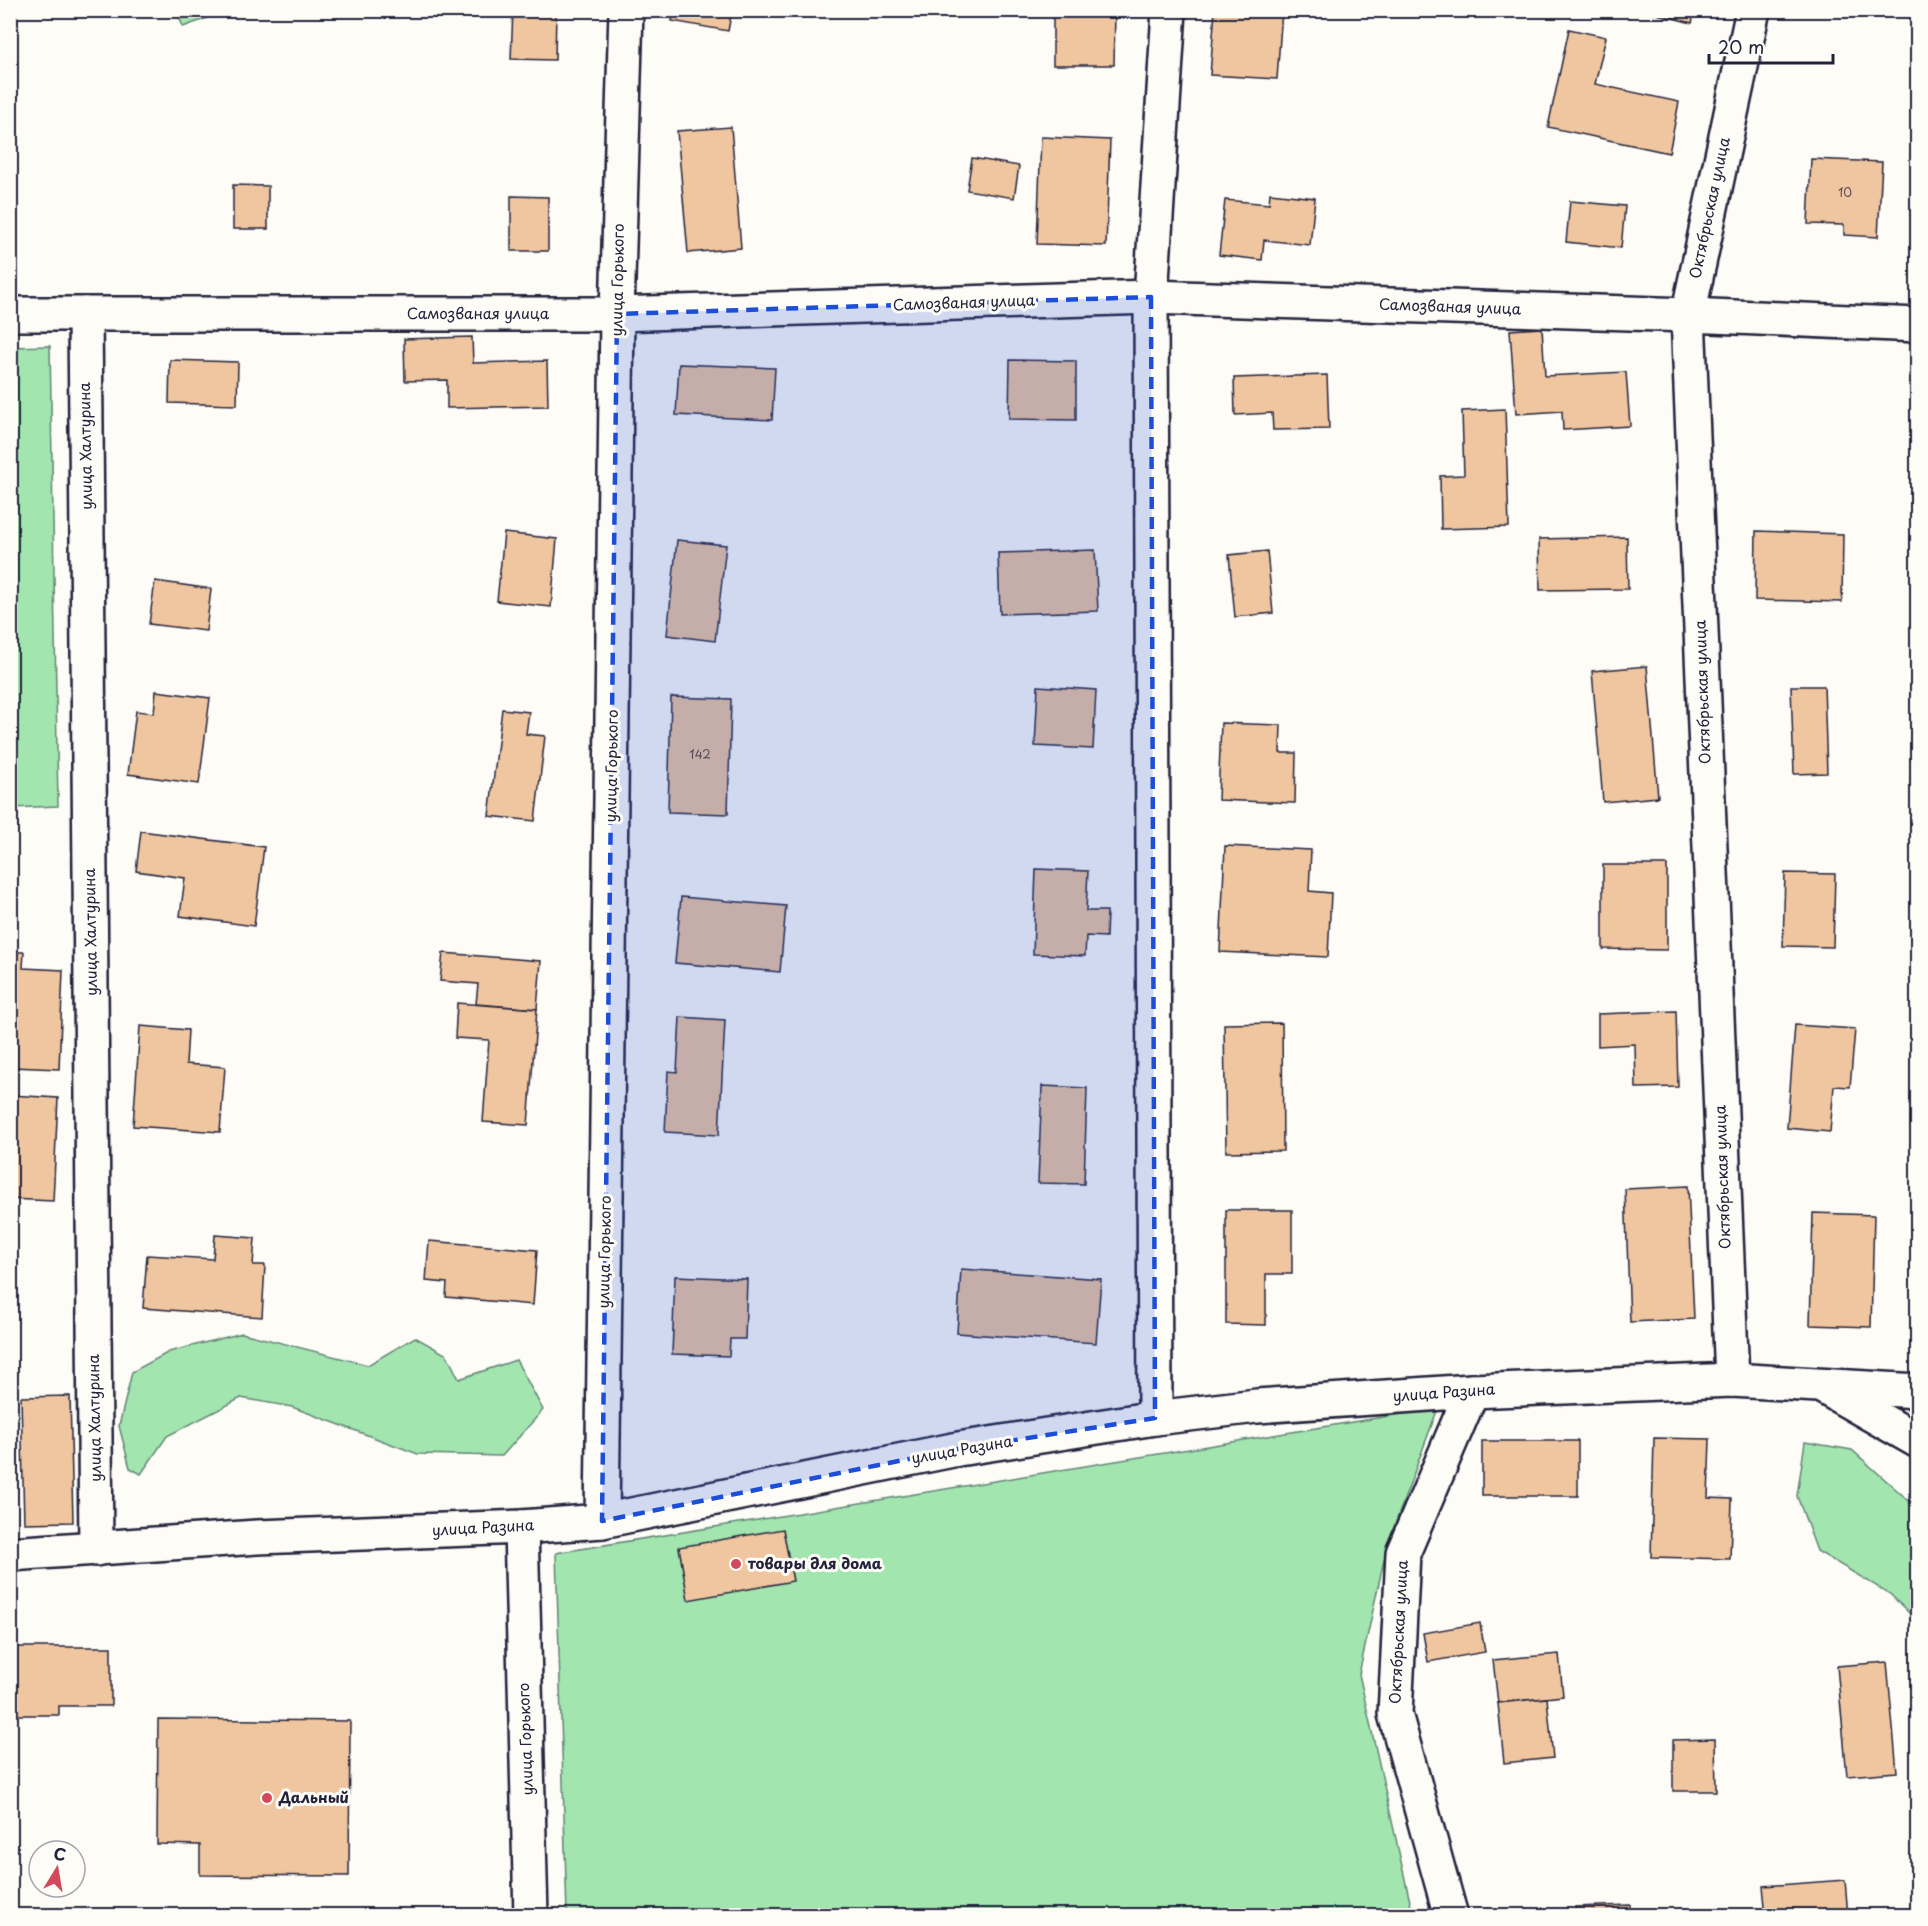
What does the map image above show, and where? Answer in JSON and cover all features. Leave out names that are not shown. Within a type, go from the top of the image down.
[{"type":"street","name":"улица Горького","points":[[602,1521],[617,314],[626,10]]},
{"type":"street","points":[[1155,1418],[1151,297],[1168,10]]},
{"type":"street","name":"Октябрьская улица","points":[[1732,1380],[1688,315],[1753,10]]},
{"type":"street","name":"Самозваная улица","points":[[10,314],[617,314],[1151,297],[1688,315],[1917,326]]},
{"type":"street","name":"улица Халтурина","points":[[85,314],[96,1549]]},
{"type":"street","name":"улица Разина","points":[[10,1554],[257,1537],[520,1527],[602,1521],[958,1449],[1155,1418],[1257,1406],[1472,1390],[1732,1380],[1917,1391]]},
{"type":"street","points":[[1819,1384],[1917,1441]]},
{"type":"street","name":"Октябрьская улица","points":[[1451,1916],[1395,1714],[1403,1552],[1472,1390]]},
{"type":"street","name":"улица Горького","points":[[520,1527],[531,1916]]},
{"type":"highlighted area","points":[[1151,297],[1155,1418],[958,1449],[602,1521],[617,314]]},
{"type":"green space","points":[[177,11],[227,11],[183,27]]},
{"type":"green space","points":[[50,346],[58,806],[11,808],[11,347]]},
{"type":"green space","points":[[242,1333],[368,1365],[415,1337],[447,1355],[459,1379],[516,1360],[543,1410],[502,1456],[418,1454],[292,1407],[241,1398],[167,1436],[141,1474],[130,1468],[119,1426],[132,1372],[169,1352]]},
{"type":"green space","points":[[1438,1408],[1387,1546],[1359,1674],[1413,1915],[567,1915],[556,1553]]},
{"type":"green space","points":[[1805,1442],[1852,1450],[1917,1508],[1917,1621],[1890,1594],[1817,1551],[1797,1496]]},
{"type":"building","points":[[513,10],[556,10],[555,60],[511,59]]},
{"type":"building","points":[[674,10],[732,10],[728,31],[672,21]]},
{"type":"building","points":[[1036,10],[1115,10],[1114,65],[1053,65],[1053,14],[1036,14]]},
{"type":"building","points":[[1215,10],[1282,10],[1277,79],[1210,75]]},
{"type":"building","points":[[1641,10],[1695,10],[1692,23]]},
{"type":"building","points":[[1569,29],[1606,37],[1595,84],[1679,102],[1669,153],[1548,127]]},
{"type":"building","points":[[731,127],[741,248],[688,253],[677,131]]},
{"type":"building","points":[[1041,137],[1110,140],[1106,246],[1037,244]]},
{"type":"building","points":[[972,158],[1019,166],[1014,198],[967,190]]},
{"type":"building","points":[[1811,159],[1882,162],[1878,237],[1844,235],[1844,225],[1808,224]]},
{"type":"building","points":[[233,185],[268,186],[268,229],[233,229]]},
{"type":"building","points":[[1270,193],[1315,198],[1310,245],[1264,240],[1262,260],[1219,255],[1225,200],[1269,204]]},
{"type":"building","points":[[511,196],[548,197],[548,251],[511,251]]},
{"type":"building","points":[[1570,201],[1625,206],[1621,248],[1566,242]]},
{"type":"building","points":[[1542,328],[1545,376],[1626,372],[1630,426],[1563,430],[1562,411],[1516,414],[1510,330]]},
{"type":"building","points":[[472,337],[473,363],[547,361],[548,406],[447,408],[447,380],[405,381],[404,339]]},
{"type":"building","points":[[170,360],[238,362],[237,405],[169,403]]},
{"type":"building","points":[[1010,360],[1076,361],[1076,420],[1009,419]]},
{"type":"building","points":[[679,364],[775,368],[772,420],[676,415]]},
{"type":"building","points":[[1327,375],[1329,429],[1273,430],[1272,413],[1235,415],[1234,378]]},
{"type":"building","points":[[1505,409],[1509,527],[1441,529],[1440,476],[1464,475],[1462,411]]},
{"type":"building","points":[[1756,531],[1843,534],[1842,602],[1755,600]]},
{"type":"building","points":[[504,533],[557,539],[551,607],[497,601]]},
{"type":"building","points":[[1627,537],[1628,589],[1540,590],[1539,539]]},
{"type":"building","points":[[677,540],[726,545],[715,641],[667,635]]},
{"type":"building","points":[[1095,550],[1098,611],[1000,614],[998,553]]},
{"type":"building","points":[[1267,551],[1273,613],[1235,617],[1229,555]]},
{"type":"building","points":[[155,581],[211,589],[206,631],[149,624]]},
{"type":"building","points":[[1647,666],[1658,797],[1603,802],[1592,671]]},
{"type":"building","points":[[1038,686],[1096,690],[1093,749],[1035,746]]},
{"type":"building","points":[[1791,686],[1824,686],[1827,773],[1794,774]]},
{"type":"building","points":[[156,691],[210,698],[199,784],[128,774],[136,711],[154,713]]},
{"type":"building","points":[[671,697],[731,699],[728,814],[668,812]]},
{"type":"building","points":[[502,709],[529,712],[526,734],[545,736],[535,821],[489,816]]},
{"type":"building","points":[[1221,723],[1281,725],[1280,753],[1296,753],[1295,803],[1218,800]]},
{"type":"building","points":[[141,831],[264,847],[254,926],[180,916],[185,878],[136,871]]},
{"type":"building","points":[[1225,846],[1311,850],[1309,891],[1331,893],[1328,957],[1220,952]]},
{"type":"building","points":[[1603,865],[1667,865],[1667,950],[1603,949]]},
{"type":"building","points":[[1036,869],[1088,871],[1086,911],[1107,911],[1106,937],[1086,936],[1085,956],[1033,954]]},
{"type":"building","points":[[1785,873],[1835,874],[1833,947],[1783,946]]},
{"type":"building","points":[[681,897],[786,906],[780,972],[675,963]]},
{"type":"building","points":[[10,952],[24,952],[23,968],[63,970],[59,1069],[12,1067],[15,1006],[10,1006]]},
{"type":"building","points":[[443,953],[541,961],[537,1009],[476,1004],[478,984],[440,981]]},
{"type":"building","points":[[457,1003],[537,1009],[528,1125],[483,1122],[489,1040],[455,1038]]},
{"type":"building","points":[[1676,1011],[1678,1087],[1636,1088],[1635,1044],[1598,1046],[1598,1014]]},
{"type":"building","points":[[680,1017],[725,1020],[719,1135],[665,1132],[668,1071],[677,1072]]},
{"type":"building","points":[[1282,1023],[1283,1151],[1226,1152],[1224,1024]]},
{"type":"building","points":[[1795,1025],[1855,1029],[1850,1087],[1834,1086],[1830,1132],[1787,1128]]},
{"type":"building","points":[[140,1026],[188,1030],[186,1064],[225,1067],[220,1132],[133,1126]]},
{"type":"building","points":[[1042,1086],[1087,1088],[1084,1184],[1038,1183]]},
{"type":"building","points":[[10,1095],[58,1098],[53,1201],[10,1199]]},
{"type":"building","points":[[1688,1186],[1694,1319],[1630,1322],[1625,1189]]},
{"type":"building","points":[[1226,1210],[1292,1210],[1292,1274],[1266,1274],[1266,1325],[1226,1324]]},
{"type":"building","points":[[1813,1213],[1874,1215],[1871,1327],[1810,1325]]},
{"type":"building","points":[[215,1235],[255,1238],[253,1265],[265,1265],[262,1317],[143,1308],[147,1255],[213,1259]]},
{"type":"building","points":[[429,1241],[537,1250],[533,1305],[446,1297],[447,1283],[426,1281]]},
{"type":"building","points":[[961,1269],[1101,1279],[1096,1343],[957,1333]]},
{"type":"building","points":[[675,1276],[747,1279],[745,1339],[730,1339],[729,1356],[672,1354]]},
{"type":"building","points":[[70,1396],[73,1522],[24,1523],[21,1397]]},
{"type":"building","points":[[1654,1438],[1710,1439],[1708,1498],[1732,1499],[1730,1559],[1651,1557]]},
{"type":"building","points":[[1482,1441],[1578,1441],[1578,1496],[1482,1496]]},
{"type":"building","name":"товары для дома","points":[[783,1529],[793,1581],[688,1600],[679,1547]]},
{"type":"building","points":[[1480,1623],[1485,1652],[1428,1662],[1423,1633]]},
{"type":"building","points":[[15,1647],[111,1647],[111,1706],[59,1706],[59,1715],[15,1715]]},
{"type":"building","points":[[1559,1654],[1563,1696],[1498,1703],[1493,1660]]},
{"type":"building","points":[[1887,1662],[1897,1772],[1847,1776],[1837,1666]]},
{"type":"building","points":[[1547,1698],[1553,1758],[1504,1763],[1498,1703]]},
{"type":"building","points":[[158,1719],[350,1721],[349,1876],[200,1875],[200,1845],[157,1844]]},
{"type":"building","points":[[1715,1739],[1716,1791],[1673,1791],[1673,1740]]},
{"type":"building","points":[[1845,1880],[1848,1916],[1766,1916],[1763,1886]]},
{"type":"building","points":[[1630,1905],[1630,1916],[1576,1916],[1575,1907]]},
{"type":"place","name":"товары для дома","points":[[736,1564]]},
{"type":"place","name":"Дальный","points":[[267,1798]]}]
